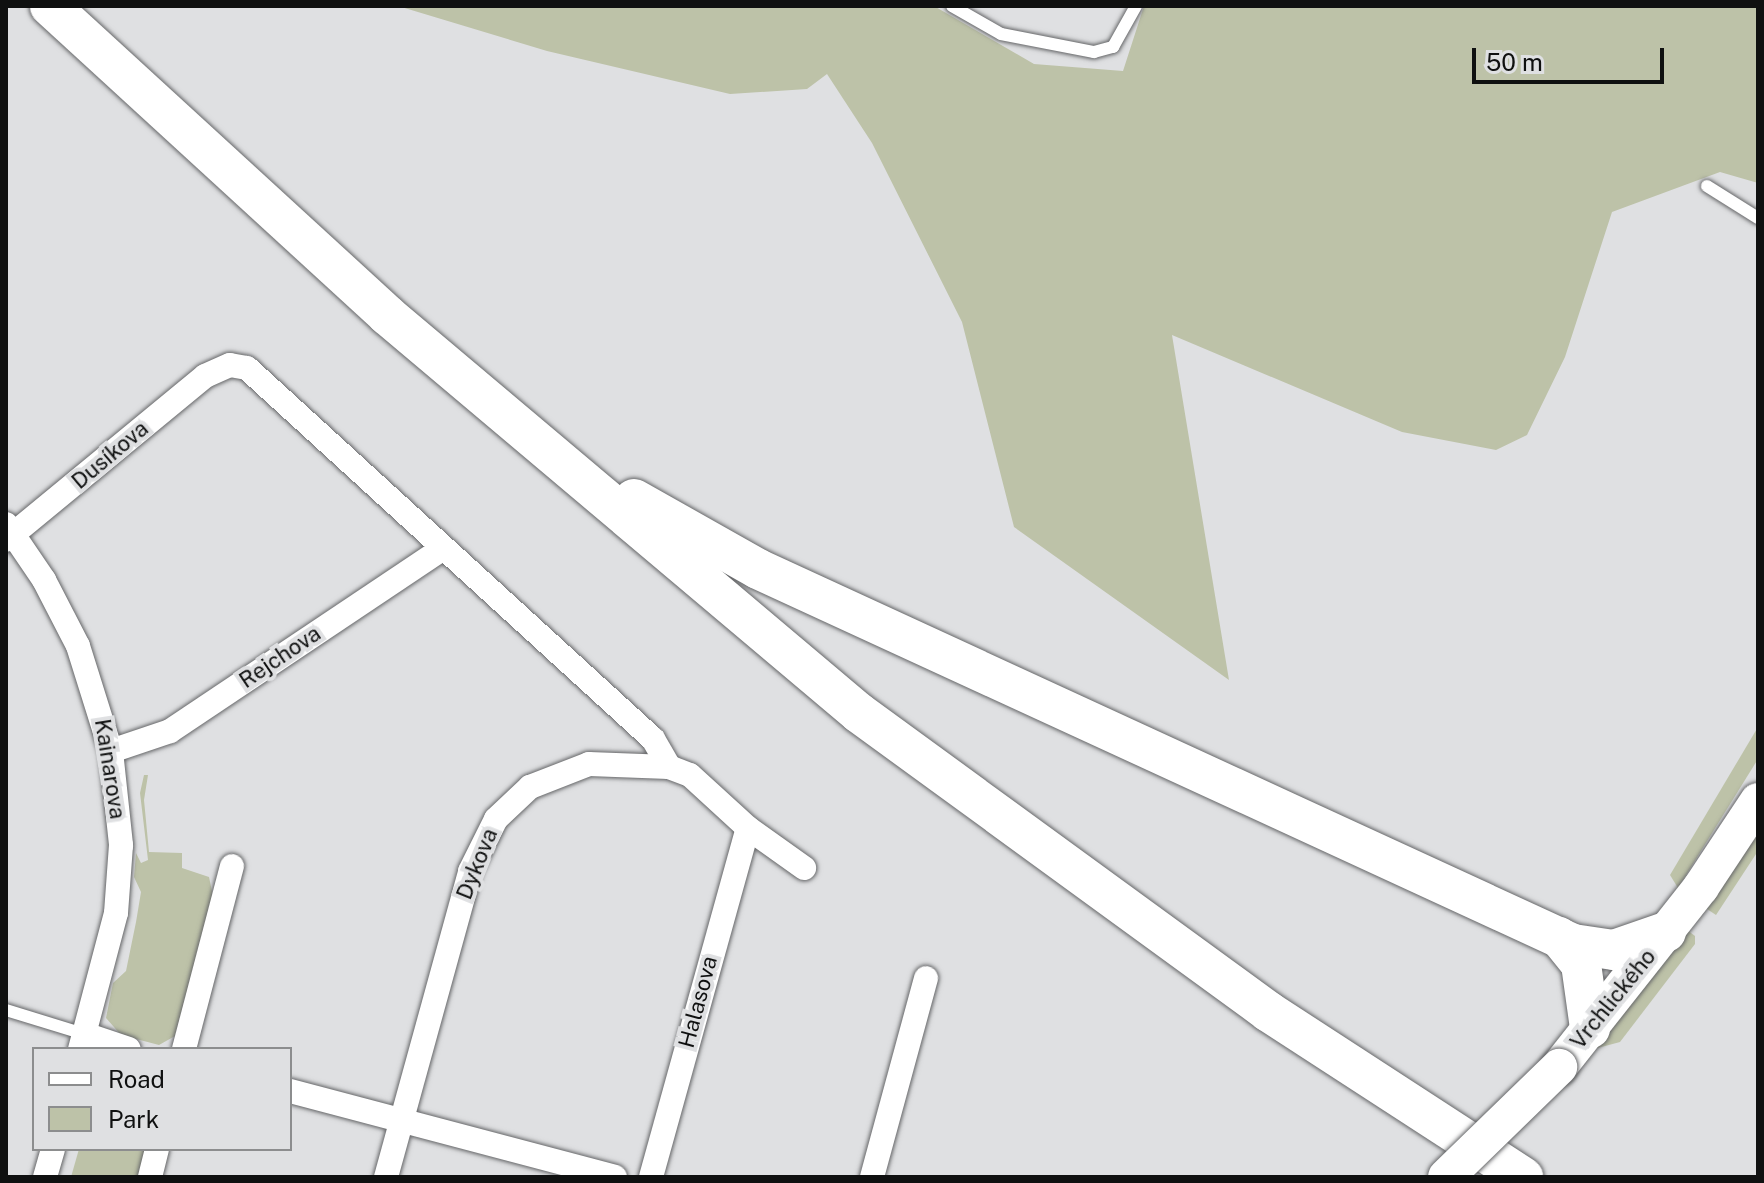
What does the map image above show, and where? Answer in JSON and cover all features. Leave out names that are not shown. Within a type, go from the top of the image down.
[{"type":"main road","points":[[50,6],[387,315],[859,713],[1269,1012],[1523,1177]]},
{"type":"main road","points":[[387,315],[695,538],[1585,948],[1614,950],[1666,932]]},
{"type":"main road","points":[[1559,937],[1581,964],[1590,1028]]},
{"type":"main road","points":[[1269,1012],[1349,1083],[1484,1177]]},
{"type":"street","name":"Dusíkova","points":[[9,533],[205,376],[230,365],[260,374],[442,549]]},
{"type":"street","name":"Kainarova","points":[[9,533],[78,646],[111,751],[121,845],[116,913],[82,1041]]},
{"type":"street","name":"Rejchova","points":[[111,751],[170,731],[442,549]]},
{"type":"street","points":[[442,549],[653,739],[669,767]]},
{"type":"street","name":"Dykova","points":[[386,1177],[470,871],[496,819],[530,787],[566,770],[625,761],[669,767],[700,783],[748,828],[804,868]]},
{"type":"street","name":"Vrchlického","points":[[1446,1177],[1559,1067],[1666,932],[1758,801]]},
{"type":"street","name":"Halasova","points":[[651,1177],[748,828]]},
{"type":"street","points":[[185,1047],[232,866]]},
{"type":"street","points":[[872,1177],[926,978]]},
{"type":"street","points":[[82,1041],[117,1047]]},
{"type":"street","points":[[292,1092],[615,1177]]},
{"type":"street","points":[[45,1177],[52,1151]]},
{"type":"street","points":[[150,1177],[156,1151]]},
{"type":"lane","points":[[952,6],[1001,34],[1094,52],[1113,47],[1136,6]]},
{"type":"lane","points":[[1707,186],[1758,218]]},
{"type":"lane","points":[[6,1010],[82,1041]]},
{"type":"green space","points":[[398,6],[934,6],[1034,64],[1123,71],[1144,6],[1758,6],[1758,183],[1720,172],[1612,212],[1565,357],[1527,435],[1496,450],[1402,432],[1172,335],[1229,680],[1014,527],[962,322],[872,143],[827,74],[807,89],[730,94],[547,51]]},
{"type":"green space","points":[[1758,727],[1758,759],[1678,888],[1670,875]]},
{"type":"green space","points":[[144,775],[148,775],[144,800],[149,852],[182,853],[182,868],[209,877],[213,896],[175,1036],[159,1045],[121,1035],[106,1018],[113,983],[126,971],[136,922],[141,892],[134,877],[136,853],[141,863],[148,860],[140,793]]},
{"type":"green space","points":[[1758,832],[1758,851],[1716,915],[1704,907]]},
{"type":"green space","points":[[1687,930],[1695,936],[1695,944],[1620,1042],[1594,1049]]},
{"type":"green space","points":[[78,1151],[145,1151],[138,1177],[71,1177]]}]
